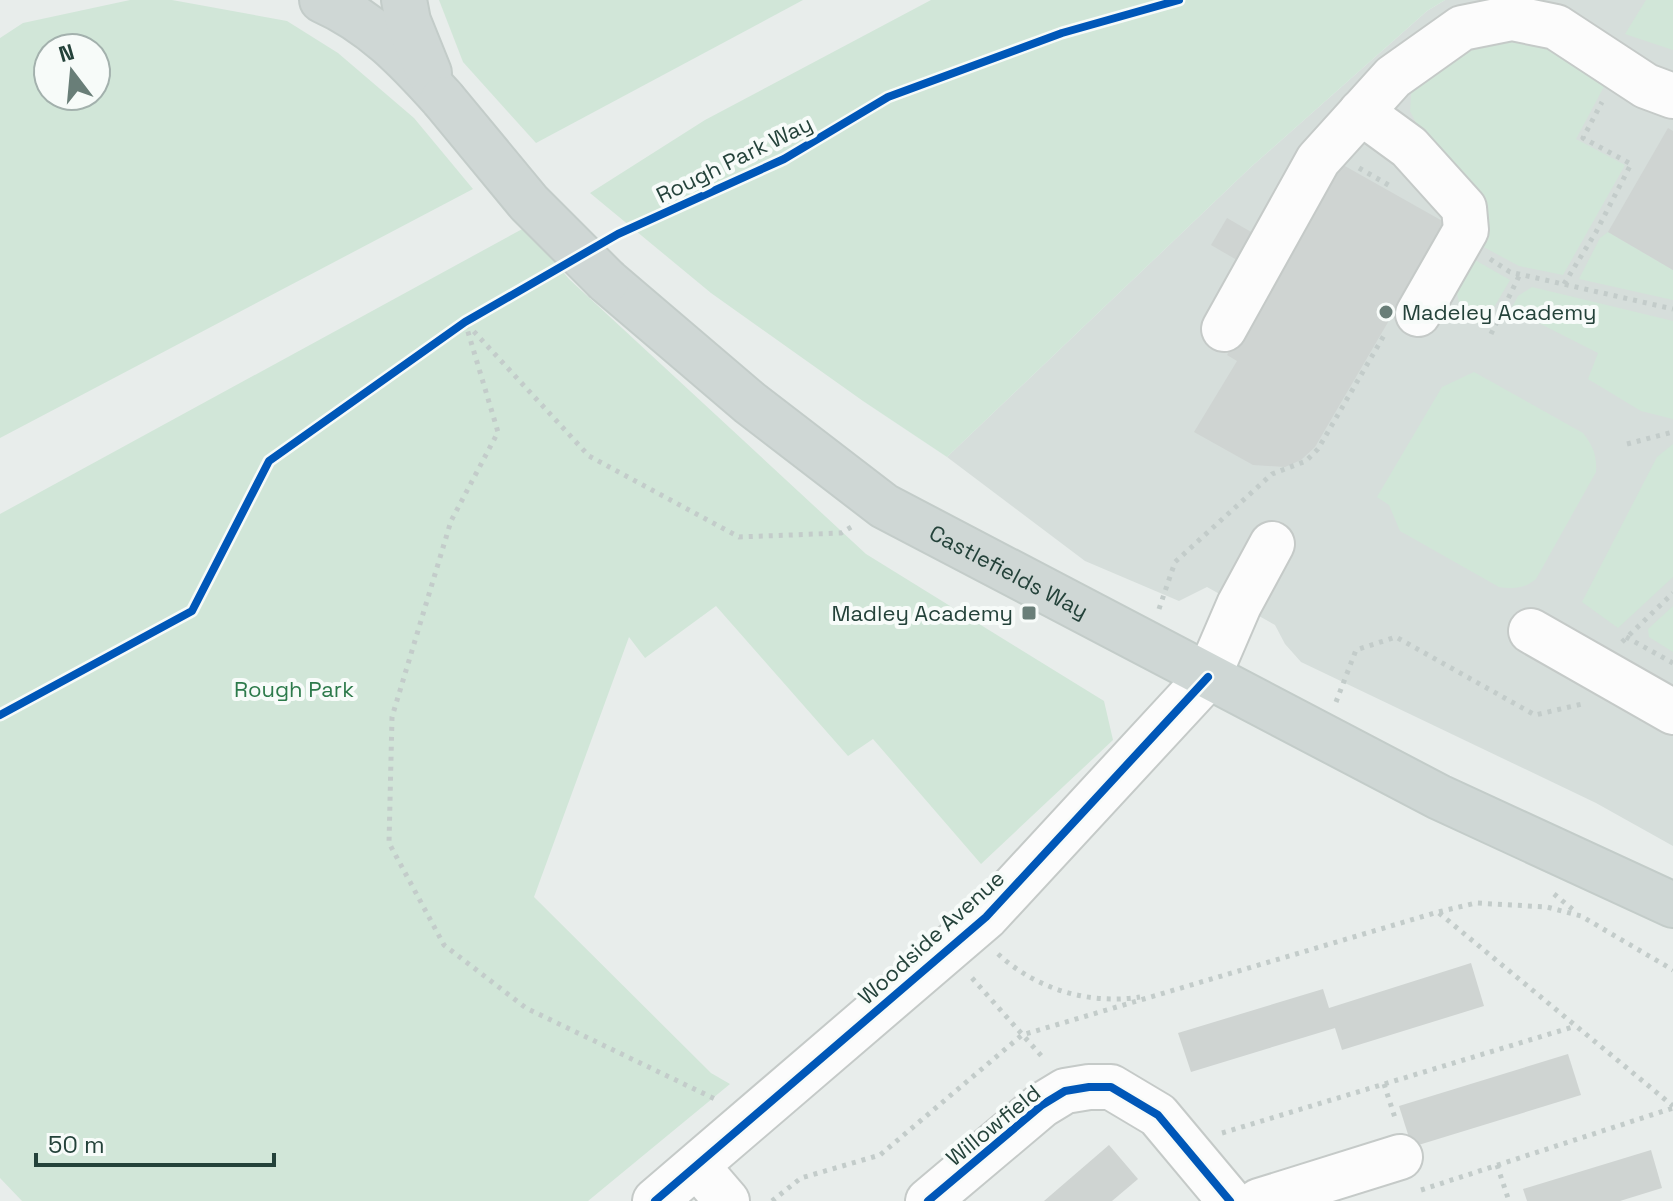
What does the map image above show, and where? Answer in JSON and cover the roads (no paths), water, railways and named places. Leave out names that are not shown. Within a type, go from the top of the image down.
[{"type":"main road","name":"Castlefields Way","points":[[322,0],[359,20],[388,41],[443,99],[529,203],[607,281],[738,393],[884,506],[1439,797],[1673,905]]},
{"type":"main road","name":"Castlefields Way","points":[[404,0],[422,61],[443,99]]},
{"type":"street","points":[[1224,329],[1318,160],[1393,77],[1462,28],[1512,18],[1556,27],[1646,86],[1673,96]]},
{"type":"street","points":[[1361,112],[1409,147],[1464,208],[1466,230],[1404,320]]},
{"type":"street","name":"Woodside Avenue","points":[[655,1201],[960,939],[1208,677],[1239,605],[1272,544]]},
{"type":"street","points":[[1531,631],[1673,712]]},
{"type":"street","name":"Willowfield","points":[[928,1201],[1042,1105],[1070,1090],[1111,1087],[1158,1115],[1230,1201]]},
{"type":"street","points":[[697,1166],[727,1201]]},
{"type":"street","points":[[1259,1201],[1409,1174]]},
{"type":"place","name":"Madeley Academy","points":[[1386,312]]},
{"type":"place","name":"Madley Academy","points":[[1029,613]]},
{"type":"park label","name":"Rough Park","points":[[294,689]]}]
